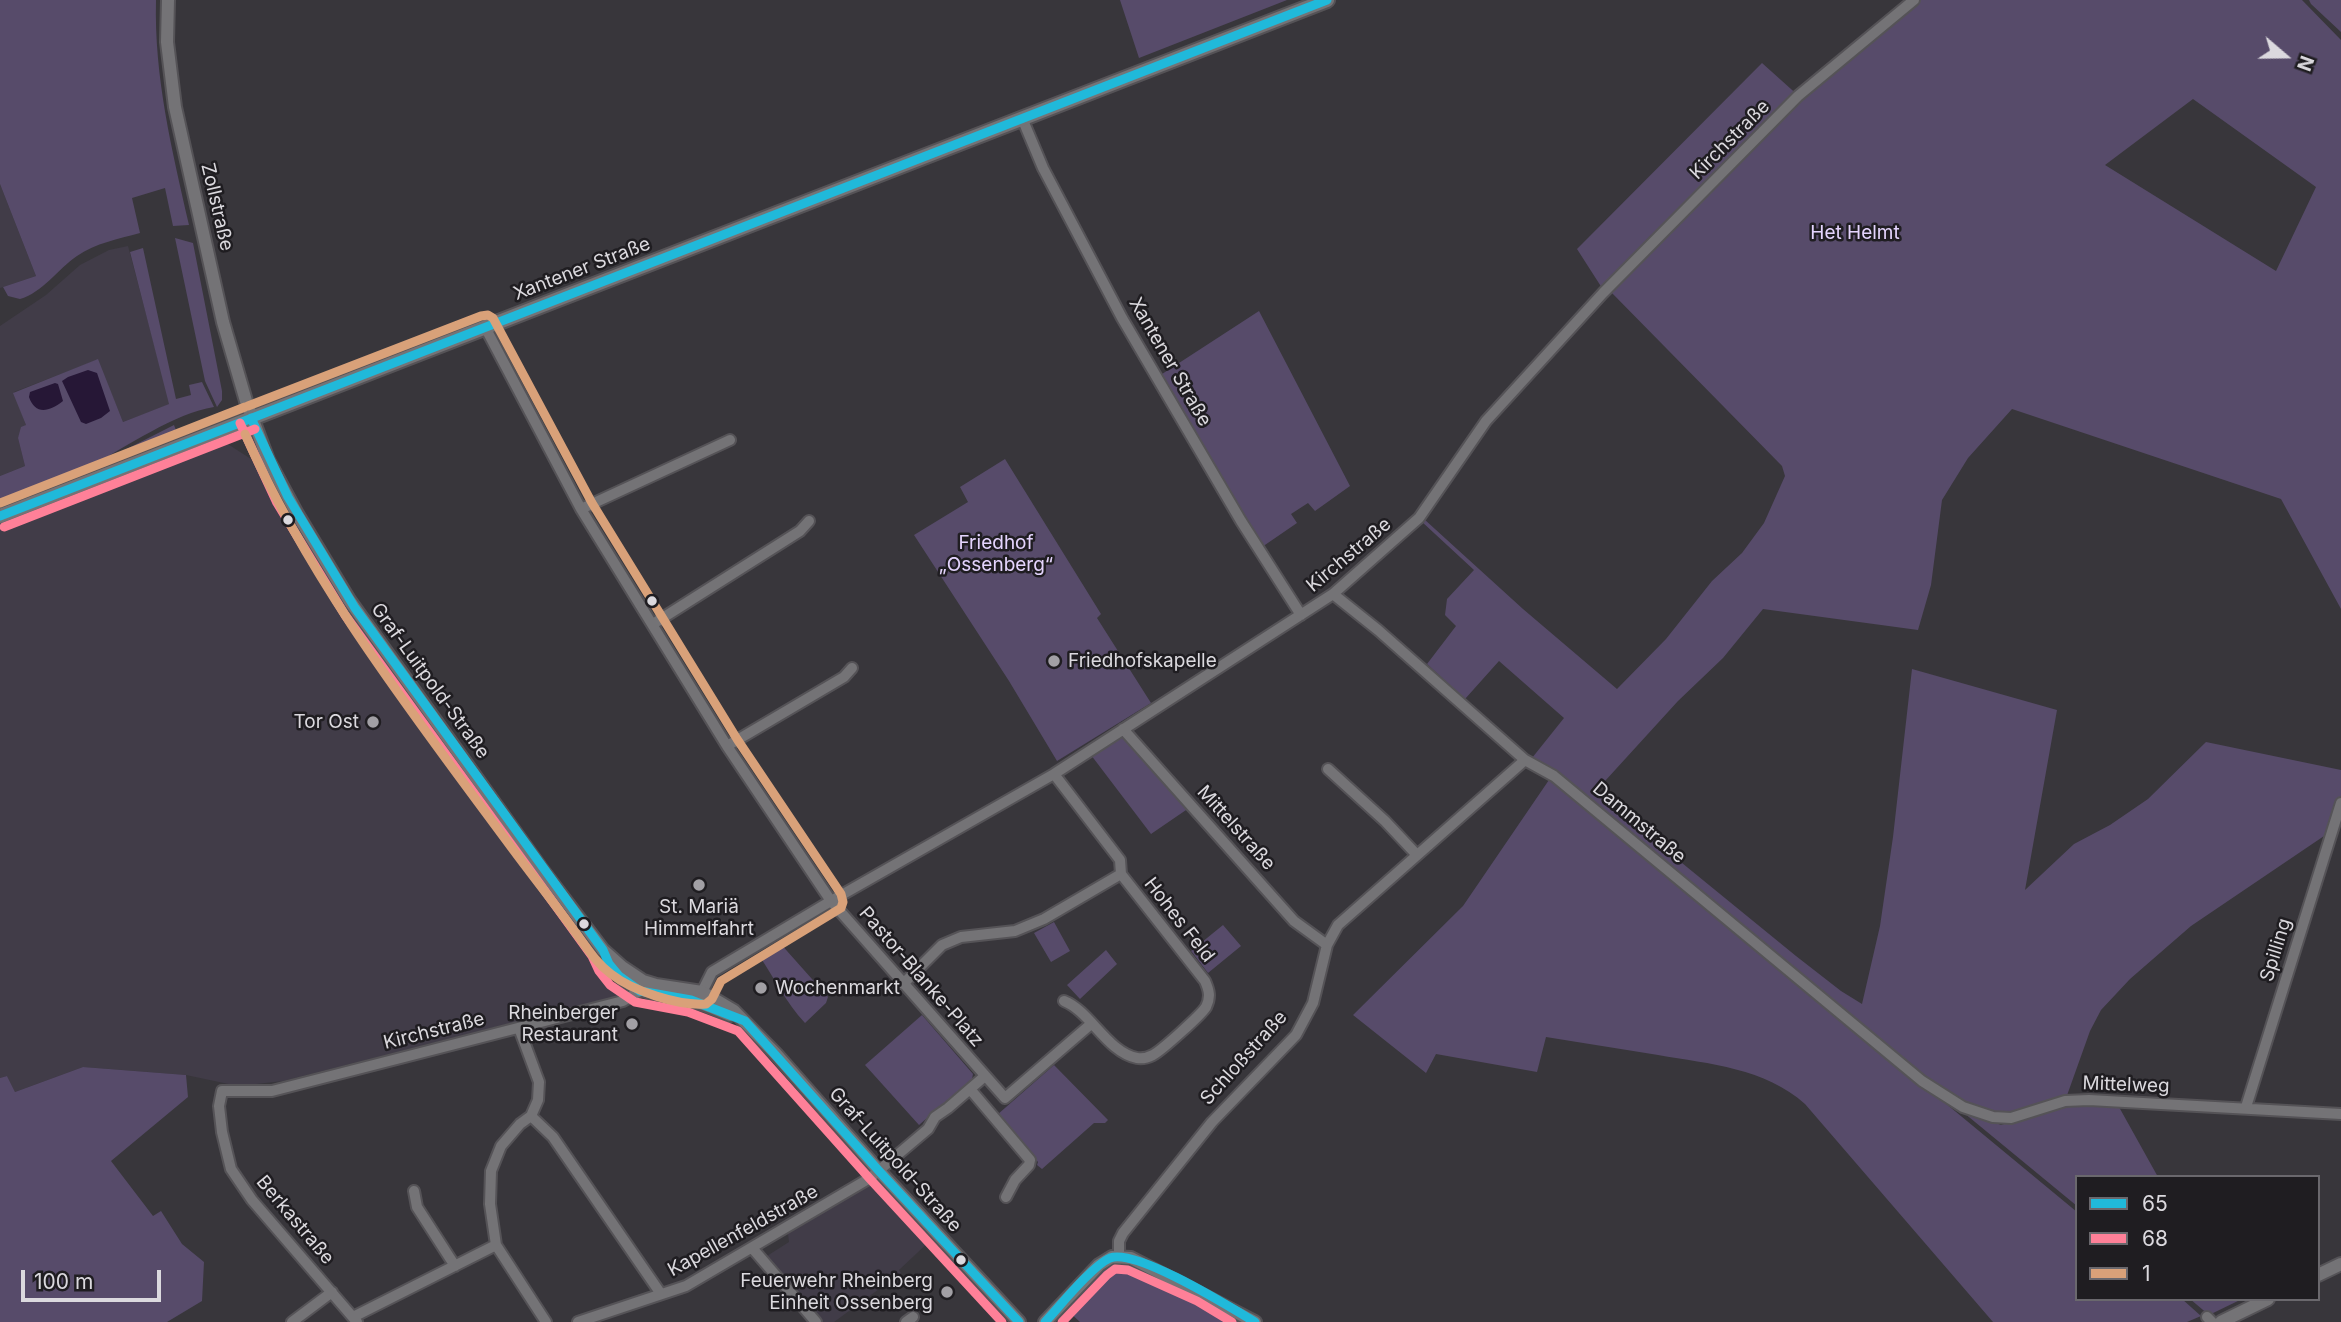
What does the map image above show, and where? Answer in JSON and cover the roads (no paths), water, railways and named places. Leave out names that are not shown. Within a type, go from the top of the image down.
[{"type":"main road","name":"Xantener Straße","points":[[0,516],[1327,0]]},
{"type":"street","name":"Zollstraße","points":[[168,0],[167,42],[175,107],[223,322],[251,418]]},
{"type":"street","name":"Kirchstraße","points":[[699,997],[712,972],[1054,774],[1333,594],[1419,518],[1486,421],[1603,293],[1798,96],[1914,0]]},
{"type":"street","name":"Xantener Straße","points":[[1022,118],[1043,168],[1122,318],[1241,521],[1301,615]]},
{"type":"street","name":"Pastor-Blanke-Platz","points":[[485,327],[581,509],[727,746],[831,901],[903,984],[1005,1098],[1091,1024]]},
{"type":"street","name":"Graf-Luitpold-Straße","points":[[251,418],[278,479],[349,600],[540,867],[603,950],[642,986],[656,985],[729,1007],[745,1021],[878,1171],[1019,1322]]},
{"type":"street","points":[[581,509],[730,440]]},
{"type":"street","points":[[653,624],[800,531],[808,521]]},
{"type":"street","name":"Dammstraße","points":[[1333,594],[1378,630],[1525,760],[1554,776],[1922,1082]]},
{"type":"street","points":[[727,746],[844,677],[852,668]]},
{"type":"street","name":"Mittelstraße","points":[[1124,729],[1294,921],[1327,945]]},
{"type":"street","name":"Schloßstraße","points":[[1119,1256],[1119,1241],[1131,1223],[1212,1122],[1296,1035],[1312,1003],[1327,945],[1338,925],[1525,760]]},
{"type":"street","points":[[1328,769],[1385,821],[1416,854]]},
{"type":"street","name":"Hohes Feld","points":[[1054,774],[1120,860],[1121,874],[1210,991],[1206,1006],[1198,1016],[1154,1055],[1144,1058],[1136,1058],[1127,1053],[1091,1024],[1073,1005],[1064,1002]]},
{"type":"street","name":"Spilling","points":[[2246,1107],[2341,803]]},
{"type":"street","points":[[903,984],[942,945],[961,937],[1016,931],[1044,919],[1121,874]]},
{"type":"street","name":"Kirchstraße","points":[[222,1091],[272,1091],[623,1001],[642,986]]},
{"type":"street","points":[[519,1028],[539,1082],[538,1100],[531,1116],[520,1124],[501,1146],[491,1171],[490,1204],[496,1245],[546,1322]]},
{"type":"street","name":"Pastor-Blanke-Platz","points":[[878,1171],[929,1129],[934,1117],[985,1076]]},
{"type":"street","name":"Mittelweg","points":[[1922,1082],[1963,1107],[1993,1117],[2011,1118],[2065,1101],[2246,1107],[2341,1114]]},
{"type":"street","points":[[970,1089],[1030,1160],[1006,1197]]},
{"type":"street","name":"Berkastraße","points":[[222,1091],[220,1119],[232,1169],[252,1200],[355,1320]]},
{"type":"street","points":[[531,1116],[553,1137],[661,1294]]},
{"type":"street","name":"Kapellenfeldstraße","points":[[578,1322],[686,1286],[753,1249],[878,1171]]},
{"type":"street","points":[[414,1192],[417,1208],[455,1266]]},
{"type":"street","points":[[355,1320],[496,1245]]},
{"type":"street","points":[[753,1249],[816,1322]]},
{"type":"street","points":[[1045,1322],[1099,1265],[1119,1256],[1131,1258],[1255,1322]]},
{"type":"street","points":[[2320,1274],[2341,1264]]},
{"type":"street","points":[[292,1322],[332,1292]]},
{"type":"street","points":[[2221,1322],[2264,1301]]},
{"type":"place","name":"Friedhofskapelle","points":[[1054,661]]},
{"type":"place","name":"Tor Ost","points":[[373,722]]},
{"type":"place","name":"St. Mariä Himmelfahrt","points":[[699,885]]},
{"type":"place","name":"Wochenmarkt","points":[[761,988]]},
{"type":"place","name":"Rheinberger Restaurant","points":[[632,1024]]},
{"type":"place","name":"Feuerwehr Rheinberg Einheit Ossenberg","points":[[947,1292]]},
{"type":"park label","name":"Het Helmt","points":[[1855,233]]},
{"type":"park label","name":"Friedhof „Ossenberg“","points":[[996,554]]}]
